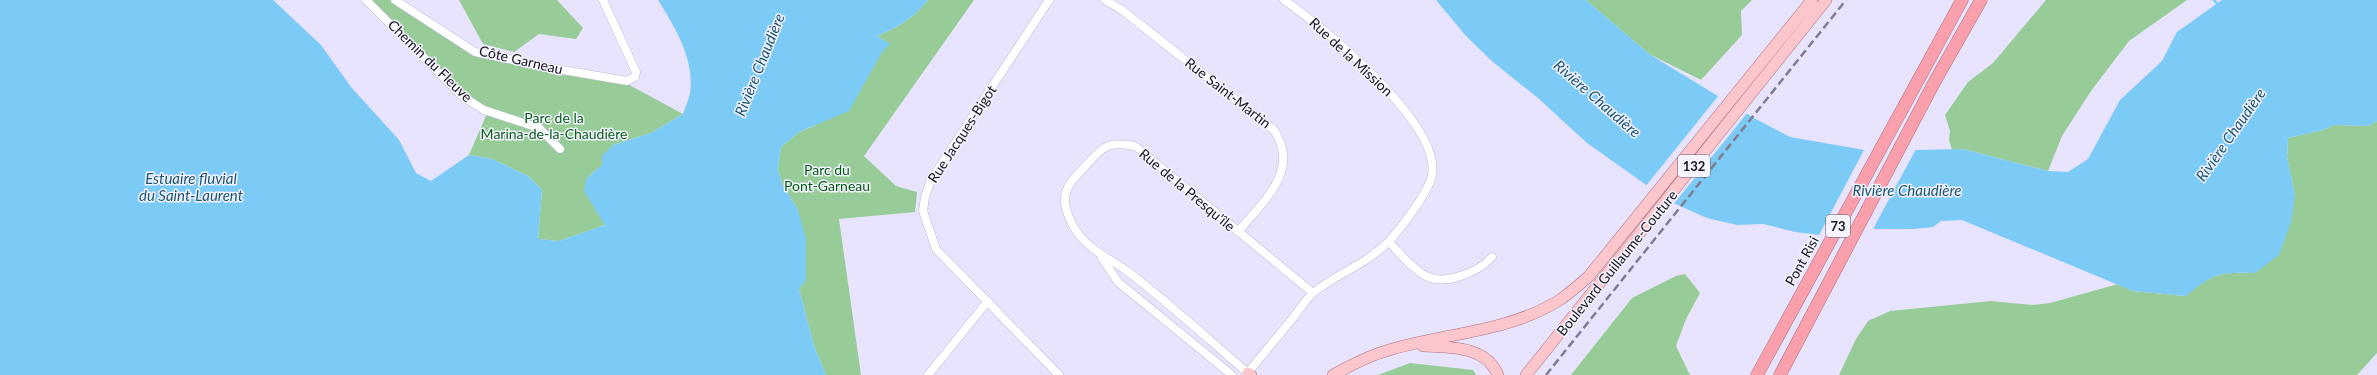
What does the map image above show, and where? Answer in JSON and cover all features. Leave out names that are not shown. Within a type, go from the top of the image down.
[{"type":"highway","name":"Pont Risi","points":[[1757,375],[1919,76],[1962,0]]},
{"type":"highway","name":"73","points":[[1780,375],[1936,81],[1981,0]]},
{"type":"main road","name":"Boulevard Guillaume-Couture","points":[[1526,375],[1599,285],[1785,43],[1812,0]]},
{"type":"main road","name":"Boulevard Guillaume-Couture","points":[[1333,375],[1360,360],[1386,350],[1515,320],[1558,301],[1589,276],[1785,43],[1826,0]]},
{"type":"main road","points":[[1411,345],[1470,351],[1491,363],[1498,375]]},
{"type":"street","name":"Chemin du Fleuve","points":[[366,0],[462,96],[484,110],[539,128],[560,149]]},
{"type":"street","name":"Côte Garneau","points":[[395,0],[475,52],[627,81],[635,77],[636,72],[603,0]]},
{"type":"street","name":"Rue Jacques-Bigot","points":[[1049,0],[930,180],[923,211],[936,249],[988,301],[1032,350],[1059,375]]},
{"type":"street","name":"Rue Saint-Martin","points":[[1105,0],[1122,10],[1274,130],[1281,141],[1285,163],[1280,178],[1238,232]]},
{"type":"street","name":"Rue de la Mission","points":[[1248,374],[1313,294],[1370,257],[1389,242],[1427,190],[1433,174],[1430,154],[1414,125],[1395,97],[1363,64],[1316,22],[1284,0]]},
{"type":"street","name":"Rue de la Presqu'île","points":[[1232,375],[1118,282],[1101,256],[1079,234],[1069,216],[1065,199],[1069,185],[1098,151],[1117,143],[1135,146],[1313,294]]},
{"type":"street","points":[[1389,242],[1420,272],[1428,277],[1447,278],[1468,274],[1487,263],[1492,258]]},
{"type":"street","name":"Rue de la Presqu'île","points":[[1101,256],[1127,271],[1248,374]]},
{"type":"street","points":[[928,375],[988,301]]},
{"type":"green space","name":"Parc de la Marina-de-la-Chaudière","points":[[366,0],[395,0],[475,52],[620,80],[683,114],[651,133],[613,145],[602,165],[586,179],[605,225],[559,241],[538,239],[542,190],[528,176],[492,159],[469,155],[488,111],[462,96]]},
{"type":"green space","points":[[459,0],[557,0],[583,28],[576,39],[539,34],[514,52],[483,44]]},
{"type":"green space","name":"Parc du Pont-Garneau","points":[[928,0],[974,0],[864,156],[896,186],[917,192],[915,212],[839,219],[861,375],[826,375],[814,346],[799,289],[798,210],[782,184],[778,169],[781,147],[799,132],[814,126],[889,44],[877,36],[905,21],[917,12]]},
{"type":"green space","points":[[1586,0],[1752,0],[1741,11],[1742,35],[1701,80],[1649,54]]},
{"type":"green space","points":[[2046,0],[2187,0],[2129,41],[2091,91],[2062,136],[2048,171],[1963,149],[1952,150],[1949,140],[1950,131],[1945,115],[1968,82],[1993,63]]},
{"type":"green space","points":[[2377,121],[2377,353],[2357,375],[1839,375],[1856,339],[1868,321],[1890,311],[1991,301],[2032,305],[2050,303],[2118,284],[2133,291],[2185,296],[2210,278],[2233,273],[2255,273],[2295,195],[2287,157],[2288,138],[2323,130],[2334,125],[2368,126]]},
{"type":"green space","points":[[1685,274],[1700,293],[1686,319],[1676,346],[1690,375],[1571,375],[1632,298],[1676,276]]},
{"type":"green space","points":[[1410,363],[1473,370],[1476,375],[1378,375]]},
{"type":"water","name":"Estuaire fluvial du Saint-Laurent","points":[[0,0],[273,0],[321,45],[351,87],[399,140],[416,173],[431,181],[469,155],[492,159],[528,176],[542,190],[538,239],[559,241],[605,225],[584,191],[586,179],[602,165],[602,156],[613,145],[651,133],[683,114],[690,93],[690,68],[687,56],[677,33],[658,0],[928,0],[917,12],[905,21],[877,36],[890,44],[882,52],[849,111],[799,132],[781,147],[778,169],[782,184],[798,210],[806,239],[806,280],[799,289],[814,346],[826,375],[0,375]]},
{"type":"water","name":"Rivière Chaudière","points":[[1436,0],[1586,0],[1649,54],[1754,118],[1790,137],[1870,151],[1963,149],[2048,171],[2068,172],[2088,159],[2120,100],[2162,61],[2177,32],[2222,0],[2377,0],[2377,121],[2368,126],[2334,125],[2323,130],[2288,138],[2287,157],[2295,195],[2291,222],[2279,255],[2255,273],[2233,273],[2211,278],[2186,296],[2133,291],[1962,220],[1941,221],[1933,227],[1914,229],[1870,229],[1827,236],[1796,232],[1763,224],[1737,225],[1707,218],[1669,201],[1587,143],[1538,98],[1493,62],[1466,36]]},
{"type":"pier","points":[[1719,95],[1748,112],[1673,205],[1667,203],[1645,187]]},
{"type":"pier","points":[[1865,148],[1916,149],[1872,231],[1850,236],[1818,237]]},
{"type":"waterway","points":[[2214,0],[2219,6]]},
{"type":"railway","points":[[1546,375],[1846,0]]}]
